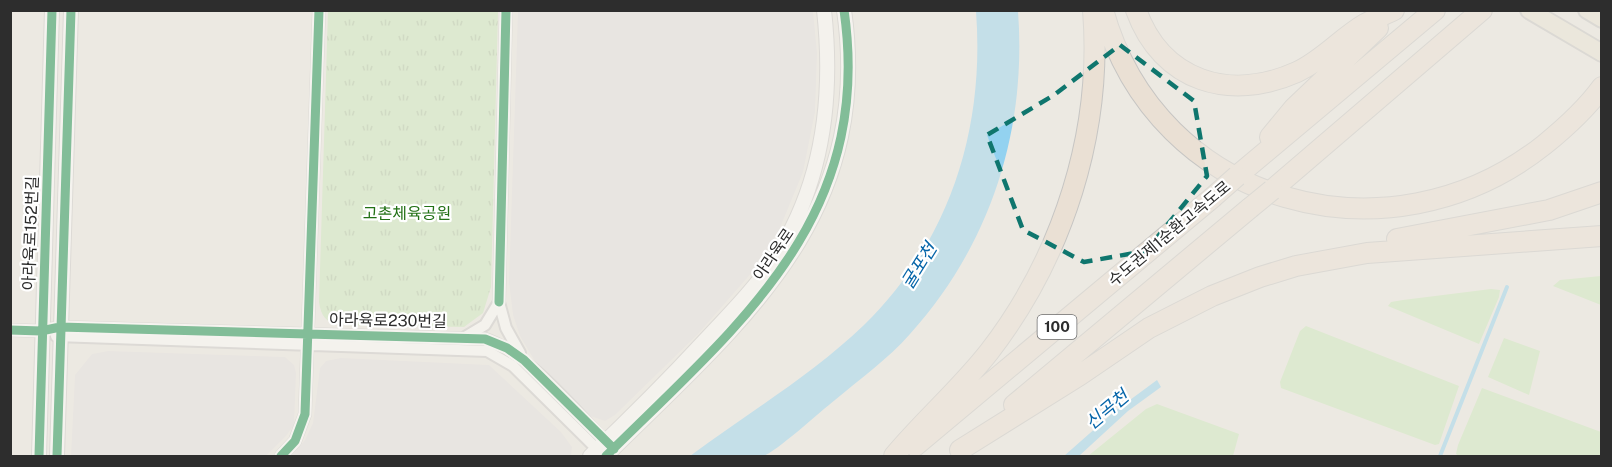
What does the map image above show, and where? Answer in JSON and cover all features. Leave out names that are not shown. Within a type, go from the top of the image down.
[{"type":"highway","points":[[894,456],[920,425],[963,382],[1007,327],[1036,279],[1055,239],[1072,193],[1084,146],[1092,96],[1092,10]]},
{"type":"highway","points":[[1103,10],[1117,55],[1137,89],[1162,121],[1212,163],[1244,183],[1288,200],[1357,209],[1421,204],[1448,197],[1492,180],[1531,156],[1558,135],[1602,87]]},
{"type":"highway","points":[[1136,10],[1156,49],[1170,63],[1192,77],[1217,85],[1265,83],[1297,72],[1395,10]]},
{"type":"highway","name":"수도권제1순환고속도로","points":[[902,456],[1435,10]]},
{"type":"highway","name":"수도권제1순환고속도로","points":[[956,453],[1272,190],[1482,10]]},
{"type":"highway","points":[[1237,176],[1294,108],[1369,28]]},
{"type":"highway","points":[[956,453],[1180,311],[1260,277],[1364,247],[1549,210],[1602,192]]},
{"type":"highway","points":[[1296,266],[1390,250],[1602,236]]},
{"type":"main road","points":[[1529,10],[1602,53]]},
{"type":"main road","points":[[1587,10],[1602,19]]},
{"type":"street","name":"아라육로152번길","points":[[39,456],[52,10]]},
{"type":"street","name":"아라육로152번길","points":[[57,456],[71,10]]},
{"type":"street","points":[[281,456],[295,441],[303,424],[319,10]]},
{"type":"street","points":[[506,10],[499,302],[506,328],[524,360]]},
{"type":"street","name":"아라육로","points":[[603,451],[745,297],[788,237],[807,194],[823,135],[828,78],[824,10]]},
{"type":"street","name":"아라육로","points":[[603,451],[750,310],[789,261],[807,230],[831,173],[840,139],[846,70],[844,10]]},
{"type":"street","points":[[465,337],[485,325],[499,302]]},
{"type":"street","name":"아라육로230번길","points":[[10,330],[307,339],[474,349],[496,354],[513,366],[603,451]]},
{"type":"street","name":"아라육로230번길","points":[[307,339],[465,337],[497,343],[524,360],[603,451]]},
{"type":"highlighted area","points":[[1120,45],[1194,101],[1207,176],[1146,251],[1084,262],[1023,230],[987,135],[1054,95]]},
{"type":"shaded area","points":[[518,11],[813,11],[817,53],[815,112],[803,172],[777,235],[754,270],[698,334],[615,415],[605,421],[590,416],[536,363],[520,336],[513,315],[509,282]]},
{"type":"shaded area","points":[[108,351],[285,357],[294,365],[296,373],[294,425],[266,456],[71,456],[75,375],[92,354]]},
{"type":"shaded area","points":[[341,358],[489,365],[561,432],[572,447],[571,456],[291,456],[305,440],[313,423],[320,368],[326,361]]},
{"type":"green space","name":"고촌체육공원","points":[[328,11],[498,11],[491,287],[483,313],[464,327],[340,325],[328,321],[321,311],[319,302]]},
{"type":"green space","points":[[1601,276],[1601,305],[1553,286],[1560,280]]},
{"type":"green space","points":[[1491,289],[1500,290],[1499,297],[1479,344],[1388,306],[1391,302],[1403,300]]},
{"type":"green space","points":[[1306,326],[1459,386],[1439,444],[1435,445],[1281,388],[1280,382],[1300,331]]},
{"type":"green space","points":[[1504,338],[1540,351],[1529,395],[1488,377]]},
{"type":"green space","points":[[1482,388],[1601,432],[1601,456],[1459,456],[1456,454],[1458,445]]},
{"type":"green space","points":[[1157,404],[1239,434],[1233,456],[1088,456],[1146,409]]},
{"type":"water","name":"굴포천","points":[[976,11],[1018,11],[1019,55],[1016,99],[1009,142],[998,183],[982,224],[962,262],[938,299],[901,343],[874,368],[769,453],[758,457],[690,456],[823,361],[844,343],[894,292],[919,257],[940,220],[956,181],[967,140],[974,98],[977,55]]},
{"type":"water","points":[[1157,380],[1161,387],[1128,411],[1079,456],[1064,456],[1115,411]]},
{"type":"waterway","points":[[1440,456],[1507,287]]},
{"type":"cycle path","points":[[39,456],[52,10]]},
{"type":"cycle path","points":[[57,456],[71,10]]},
{"type":"cycle path","points":[[281,456],[295,441],[305,414],[319,10]]},
{"type":"cycle path","points":[[499,302],[506,10]]},
{"type":"cycle path","points":[[606,456],[703,360],[747,312],[786,262],[817,208],[838,149],[848,84],[844,10]]},
{"type":"cycle path","points":[[10,330],[41,331],[60,327],[485,339],[507,348],[524,360],[614,449]]},
{"type":"water label","name":"신곡천","points":[[1107,410]]}]
